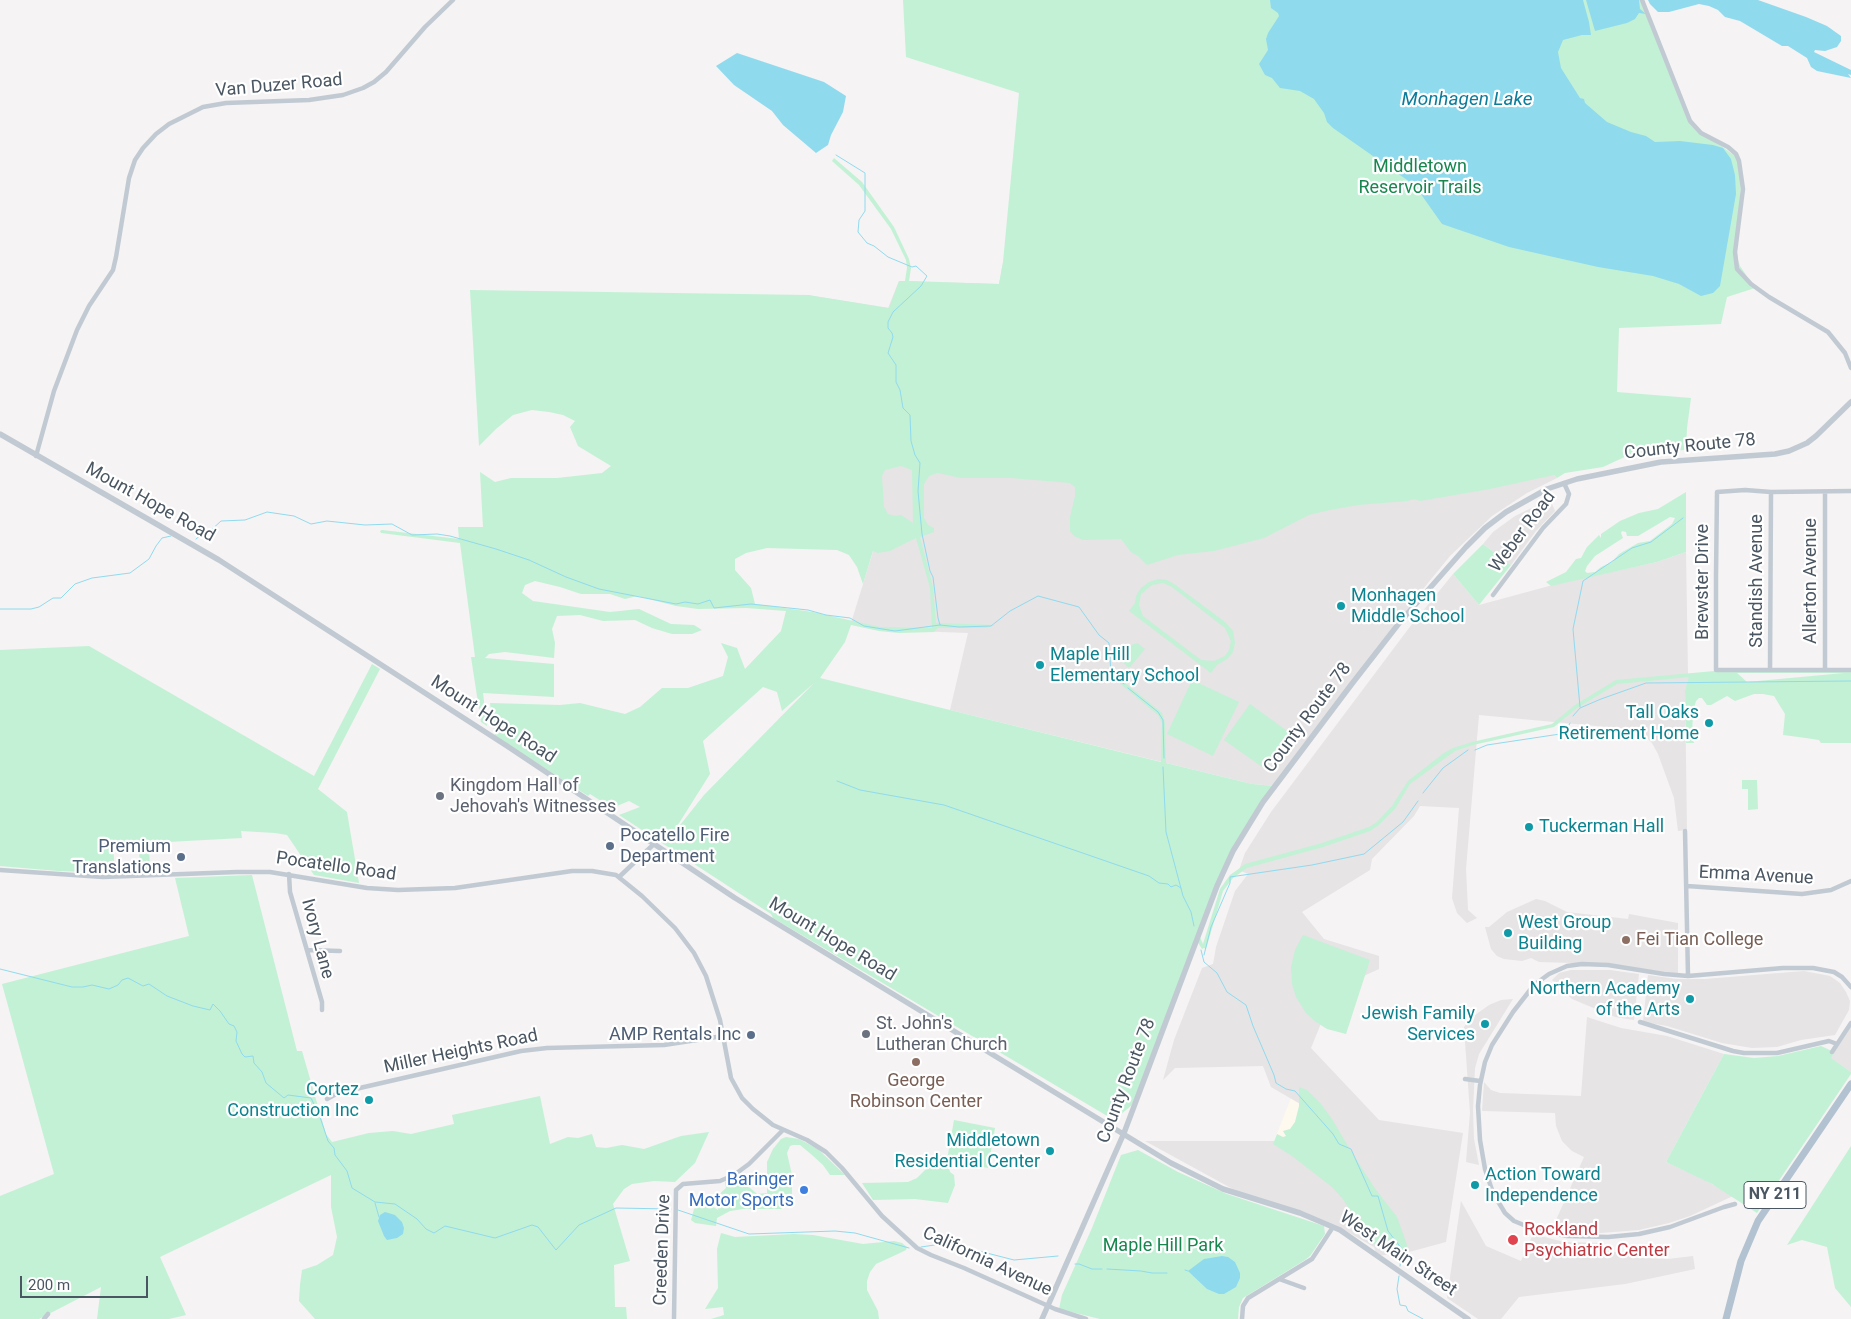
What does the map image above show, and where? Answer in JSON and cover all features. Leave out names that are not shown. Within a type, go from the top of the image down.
[{"type":"main road","name":"NY 211","points":[[1726,1319],[1741,1261],[1758,1221],[1851,1084]]},
{"type":"street","name":"Van Duzer Road","points":[[36,456],[54,391],[76,330],[89,306],[113,270],[131,171],[135,160],[143,148],[169,124],[203,107],[226,103],[309,100],[343,95],[363,88],[386,72],[425,27],[453,0]]},
{"type":"street","points":[[1642,0],[1690,121],[1701,133],[1728,147],[1736,154],[1739,161],[1743,189],[1735,252],[1737,268],[1751,284],[1769,297],[1828,332],[1845,354],[1851,368]]},
{"type":"street","name":"County Route 78","points":[[1042,1319],[1124,1134],[1217,886],[1233,852],[1252,818],[1375,654],[1466,547],[1485,528],[1506,512],[1527,499],[1564,483],[1621,469],[1661,462],[1775,454],[1788,451],[1816,436],[1851,402]]},
{"type":"street","name":"Mount Hope Road","points":[[0,434],[219,560],[507,746],[735,898],[1194,1175],[1223,1189],[1252,1199]]},
{"type":"street","name":"Weber Road","points":[[1493,595],[1543,528],[1566,504],[1569,494],[1564,483]]},
{"type":"street","name":"Brewster Drive","points":[[1851,491],[1771,492],[1745,490],[1717,492],[1716,576],[1716,670],[1851,670]]},
{"type":"street","name":"Standish Avenue","points":[[1770,670],[1771,492]]},
{"type":"street","name":"Allerton Avenue","points":[[1825,492],[1825,669]]},
{"type":"street","points":[[1685,831],[1688,976]]},
{"type":"street","points":[[619,877],[654,844]]},
{"type":"street","name":"Pocatello Road","points":[[0,870],[103,877],[257,871],[289,874],[367,888],[398,890],[455,888],[572,871],[599,872],[619,877]]},
{"type":"street","name":"Ivory Lane","points":[[289,874],[290,892],[322,1002],[322,1010]]},
{"type":"street","name":"California Avenue","points":[[619,877],[686,940],[706,976],[720,1020],[728,1070],[738,1092],[759,1114],[783,1130],[807,1140],[826,1152],[842,1168],[882,1216],[917,1248],[1048,1306],[1086,1319]]},
{"type":"street","name":"Emma Avenue","points":[[1687,886],[1802,894],[1831,890],[1851,881]]},
{"type":"street","points":[[307,950],[340,952]]},
{"type":"street","points":[[1735,1204],[1670,1227],[1645,1233],[1608,1238],[1567,1236],[1536,1230],[1520,1224],[1500,1206],[1493,1193],[1485,1168],[1479,1129],[1478,1106],[1480,1081],[1487,1056],[1508,1020],[1534,985],[1555,970],[1567,966],[1598,964],[1688,976],[1784,968],[1813,968],[1834,972],[1842,977],[1851,987]]},
{"type":"street","points":[[1640,1022],[1744,1053],[1777,1053],[1829,1041],[1837,1044]]},
{"type":"street","points":[[1832,1052],[1851,1023]]},
{"type":"street","name":"Miller Heights Road","points":[[327,1099],[338,1093],[521,1051],[547,1048],[664,1045],[723,1036]]},
{"type":"street","points":[[1465,1079],[1480,1081]]},
{"type":"street","name":"Creeden Drive","points":[[674,1318],[676,1190],[683,1184],[720,1180],[734,1176],[749,1164],[783,1130]]},
{"type":"street","name":"West Main Street","points":[[1252,1199],[1300,1213],[1333,1227],[1361,1244],[1468,1319]]},
{"type":"street","points":[[1242,1319],[1243,1306],[1248,1298],[1312,1259],[1333,1227]]},
{"type":"street","points":[[1279,1279],[1304,1288]]},
{"type":"street","points":[[44,1319],[48,1314]]},
{"type":"shaded area","points":[[1003,262],[1554,475],[1557,478],[1527,493],[1492,516],[1450,556],[1423,589],[1275,786],[1252,784],[950,710],[968,633],[888,630],[851,623],[876,542],[808,295],[888,308],[899,281],[999,284]]},
{"type":"shaded area","points":[[1550,499],[1555,511],[1536,531],[1511,565],[1483,544],[1493,532],[1515,516]]},
{"type":"shaded area","points":[[1686,552],[1688,675],[1690,677],[1685,690],[1687,830],[1678,831],[1674,798],[1658,754],[1652,743],[1644,735],[1629,729],[1479,715],[1466,869],[1468,910],[1477,918],[1467,923],[1457,913],[1452,898],[1459,808],[1420,806],[1414,816],[1372,859],[1370,870],[1302,912],[1324,939],[1379,956],[1379,969],[1335,989],[1311,1048],[1379,1120],[1463,1133],[1446,1242],[1409,1252],[1377,1256],[1374,1247],[1346,1231],[1326,1222],[1251,1199],[1145,1141],[1309,1141],[1302,1105],[1271,1087],[1263,1066],[1175,1068],[1163,1080],[1174,1040],[1202,968],[1213,964],[1216,947],[1235,891],[1248,874],[1239,870],[1245,853],[1271,812],[1409,628],[1453,574],[1479,605],[1564,582],[1657,562]]},
{"type":"shaded area","points":[[1536,899],[1545,901],[1567,912],[1628,919],[1629,914],[1678,923],[1678,974],[1606,964],[1539,962],[1531,958],[1522,961],[1504,959],[1497,956],[1491,949],[1485,927],[1489,927],[1507,912]]},
{"type":"shaded area","points":[[1571,970],[1610,970],[1639,974],[1634,1020],[1615,1017],[1572,999],[1552,980],[1559,973]]},
{"type":"shaded area","points":[[1804,971],[1830,976],[1840,983],[1846,992],[1850,1001],[1849,1010],[1835,1035],[1801,1040],[1777,1047],[1752,1048],[1722,1043],[1667,1026],[1643,1022],[1648,975],[1676,979],[1705,979]]},
{"type":"shaded area","points":[[1513,999],[1479,1054],[1475,1068],[1473,1111],[1474,1139],[1479,1165],[1466,1162],[1470,1113],[1464,1027],[1471,1018],[1489,1005],[1501,1000]]},
{"type":"shaded area","points":[[1587,1017],[1621,1028],[1667,1036],[1724,1054],[1666,1162],[1701,1178],[1733,1196],[1690,1216],[1639,1230],[1588,1234],[1568,1233],[1552,1229],[1584,1157],[1572,1151],[1562,1141],[1556,1126],[1555,1113],[1482,1111],[1484,1082],[1491,1090],[1500,1093],[1581,1096]]},
{"type":"shaded area","points":[[1851,1026],[1851,1072],[1830,1058]]},
{"type":"shaded area","points":[[1291,1098],[1302,1105],[1309,1141],[1274,1141]]},
{"type":"shaded area","points":[[1461,1201],[1486,1246],[1521,1261],[1533,1234],[1564,1242],[1602,1243],[1603,1248],[1611,1251],[1642,1258],[1668,1259],[1693,1256],[1695,1269],[1625,1284],[1519,1297],[1501,1319],[1478,1319],[1447,1298]]},
{"type":"green space","name":"Middletown Reservoir Trails","points":[[903,0],[1642,0],[1693,123],[1737,159],[1741,185],[1736,248],[1740,266],[1755,288],[1727,297],[1721,324],[1619,328],[1617,392],[1691,398],[1686,450],[1631,454],[1603,467],[1565,473],[1557,478],[1554,475],[1490,489],[1420,501],[1414,499],[1330,510],[1309,515],[1264,538],[1214,551],[1178,555],[1147,565],[1131,552],[1121,539],[1083,540],[1074,536],[1070,531],[1070,517],[1075,487],[1070,483],[1011,478],[961,478],[938,473],[929,476],[924,484],[924,518],[928,525],[934,528],[934,532],[920,537],[933,587],[936,623],[995,625],[986,628],[938,628],[934,632],[899,633],[851,625],[845,642],[820,678],[1161,762],[1162,723],[1158,715],[1110,675],[1109,670],[1162,713],[1165,723],[1166,763],[1252,784],[1275,786],[1243,832],[1199,935],[1203,944],[1220,889],[1230,875],[1245,864],[1322,843],[1369,827],[1377,822],[1392,806],[1408,781],[1444,753],[1472,742],[1552,724],[1575,705],[1616,680],[1736,669],[1851,669],[1851,743],[1821,743],[1819,740],[1783,735],[1785,714],[1774,696],[1754,694],[1735,701],[1727,696],[1711,705],[1707,705],[1702,698],[1699,698],[1696,701],[1693,712],[1692,735],[1694,743],[1686,743],[1685,690],[1689,677],[1617,684],[1577,708],[1554,727],[1473,745],[1455,751],[1410,784],[1395,809],[1370,831],[1323,847],[1247,868],[1233,878],[1223,891],[1206,949],[1202,949],[1197,941],[1132,1105],[1114,1120],[773,918],[771,914],[619,815],[640,807],[629,801],[612,808],[590,794],[588,796],[495,736],[490,703],[560,705],[580,703],[625,714],[640,707],[662,688],[688,688],[723,676],[728,657],[721,643],[737,648],[745,669],[781,631],[786,611],[746,608],[698,609],[676,606],[637,596],[625,599],[610,594],[581,594],[535,581],[525,585],[522,593],[533,601],[610,612],[639,609],[671,624],[694,625],[702,630],[692,634],[672,634],[635,620],[603,621],[580,615],[557,616],[552,629],[555,643],[554,658],[505,652],[489,654],[485,658],[554,664],[554,697],[483,693],[487,726],[481,722],[471,657],[475,657],[460,543],[381,533],[380,531],[459,539],[458,527],[483,527],[480,472],[495,482],[511,478],[557,478],[602,473],[611,466],[578,446],[570,427],[575,421],[563,415],[549,412],[532,410],[513,415],[479,446],[470,290],[808,295],[889,308],[899,281],[905,281],[906,260],[891,229],[859,185],[832,161],[834,158],[862,182],[894,227],[909,259],[911,268],[909,281],[999,284],[1003,262],[1019,93],[906,57]],"holes":[[[901,466],[912,470],[913,523],[901,515],[888,514],[884,507],[882,476],[885,470]],[[916,538],[930,588],[932,628],[880,627],[813,612],[755,604],[751,588],[735,570],[735,559],[746,553],[767,548],[837,550],[849,555],[857,567],[863,584],[873,551],[878,553],[890,551]],[[1737,673],[1844,673],[1747,682]],[[814,683],[704,795],[669,839],[710,774],[703,741],[763,687],[777,692],[782,711]]]},
{"type":"green space","points":[[1686,492],[1686,552],[1657,562],[1551,586],[1546,582],[1566,572],[1576,559],[1581,558],[1587,547],[1599,535],[1601,538],[1601,534],[1620,521],[1639,513],[1658,509]],"holes":[[[1670,517],[1675,518],[1672,524],[1650,541],[1638,543],[1619,554],[1612,562],[1595,572],[1587,573],[1585,571],[1595,556],[1623,538],[1622,531],[1626,532],[1627,536],[1638,536]]]},
{"type":"green space","points":[[1483,544],[1511,565],[1479,605],[1453,574]]},
{"type":"green space","points":[[1158,579],[1167,580],[1174,584],[1225,622],[1233,631],[1235,643],[1233,652],[1227,659],[1217,665],[1211,673],[1129,611],[1135,603],[1136,596],[1141,588],[1149,582]],"holes":[[[1163,583],[1172,587],[1225,628],[1231,641],[1225,656],[1214,661],[1201,660],[1143,616],[1139,605],[1141,594],[1152,585]]]},
{"type":"green space","points":[[1137,643],[1145,649],[1128,667],[1120,660],[1131,645]]},
{"type":"green space","points":[[89,646],[314,776],[372,664],[380,669],[318,789],[347,812],[359,883],[314,875],[287,835],[241,831],[242,838],[149,843],[150,872],[141,872],[138,844],[113,845],[115,873],[0,866],[0,650]]},
{"type":"green space","points":[[1192,680],[1239,702],[1213,756],[1167,734]]},
{"type":"green space","points":[[1250,704],[1290,733],[1265,769],[1224,740]]},
{"type":"green space","points":[[1742,780],[1757,780],[1758,809],[1748,810],[1748,789],[1742,789]]},
{"type":"green space","points":[[252,875],[297,1051],[302,1051],[326,1134],[332,1142],[369,1133],[393,1131],[411,1134],[454,1124],[452,1115],[540,1096],[550,1144],[568,1137],[578,1138],[592,1134],[596,1147],[606,1148],[622,1145],[644,1149],[681,1136],[709,1132],[695,1163],[675,1182],[654,1181],[632,1184],[624,1189],[613,1204],[630,1261],[614,1265],[615,1307],[626,1307],[627,1319],[315,1319],[299,1301],[300,1285],[302,1270],[317,1265],[333,1255],[337,1237],[331,1207],[331,1175],[160,1257],[186,1315],[169,1319],[97,1319],[101,1287],[39,1319],[0,1319],[0,1196],[54,1174],[2,984],[189,936],[175,878]]},
{"type":"green space","points":[[1303,935],[1370,960],[1346,1034],[1327,1029],[1316,1022],[1306,1013],[1296,997],[1292,984],[1291,967],[1295,950]]},
{"type":"green space","points":[[1821,1046],[1834,1052],[1831,1058],[1851,1072],[1851,1074],[1757,1213],[1712,1184],[1666,1162],[1724,1054],[1754,1058],[1778,1056]]},
{"type":"green space","points":[[1299,1087],[1307,1090],[1321,1104],[1376,1190],[1397,1217],[1407,1245],[1406,1252],[1402,1253],[1395,1244],[1388,1240],[1378,1247],[1361,1234],[1362,1228],[1358,1221],[1332,1187],[1273,1144],[1277,1134],[1283,1137],[1286,1136],[1283,1131],[1290,1129],[1295,1122],[1299,1106]]},
{"type":"green space","points":[[954,1120],[995,1128],[988,1168],[947,1160]]},
{"type":"green space","points":[[786,1137],[799,1139],[818,1149],[845,1175],[830,1175],[823,1165],[800,1145],[793,1145],[790,1146],[787,1153],[792,1175],[792,1202],[784,1205],[781,1209],[730,1211],[717,1218],[716,1226],[695,1223],[691,1220],[694,1209],[705,1202],[718,1210],[719,1201],[715,1198],[726,1188],[725,1182],[730,1179],[736,1184],[741,1180],[757,1194],[767,1193],[767,1162],[773,1149],[781,1139]]},
{"type":"green space","points":[[1851,1146],[1851,1307],[1835,1288],[1827,1247],[1802,1240],[1787,1245]]},
{"type":"green space","name":"Maple Hill Park","points":[[1138,1150],[1178,1172],[1227,1194],[1324,1226],[1325,1234],[1310,1256],[1305,1260],[1243,1298],[1239,1307],[1238,1319],[1100,1319],[1059,1309],[1062,1295],[1092,1228],[1121,1155]]},
{"type":"green space","points":[[940,1155],[947,1160],[950,1172],[954,1175],[955,1185],[948,1203],[915,1199],[873,1200],[862,1183],[908,1182],[917,1178]]},
{"type":"green space","points":[[721,1233],[735,1237],[813,1235],[863,1244],[894,1241],[902,1243],[907,1247],[906,1250],[876,1264],[870,1272],[867,1290],[878,1311],[879,1319],[711,1319],[724,1315],[723,1307],[705,1309],[718,1288],[717,1249]]},
{"type":"water","name":"Monhagen Lake","points":[[1270,0],[1583,0],[1591,35],[1582,35],[1563,40],[1558,52],[1561,68],[1580,98],[1584,99],[1585,103],[1607,122],[1646,136],[1655,142],[1680,141],[1713,145],[1723,148],[1731,159],[1735,175],[1736,194],[1720,286],[1713,293],[1701,296],[1679,284],[1653,276],[1598,267],[1509,247],[1442,224],[1418,190],[1410,182],[1333,128],[1327,122],[1324,113],[1314,99],[1300,91],[1280,88],[1272,78],[1265,75],[1259,64],[1268,50],[1266,39],[1268,33],[1279,16],[1271,8]]},
{"type":"water","points":[[1586,0],[1639,0],[1640,9],[1646,14],[1639,13],[1635,19],[1627,23],[1595,31]]},
{"type":"water","points":[[1648,0],[1758,0],[1806,17],[1827,26],[1841,36],[1841,41],[1837,47],[1825,51],[1815,50],[1814,52],[1851,70],[1851,75],[1848,74],[1851,78],[1817,71],[1811,67],[1807,58],[1788,46],[1782,46],[1740,21],[1725,17],[1718,10],[1709,6],[1699,4],[1669,12],[1658,12]]},
{"type":"water","points":[[737,53],[824,82],[846,96],[843,112],[828,145],[816,153],[783,125],[772,111],[734,85],[716,66]]},
{"type":"water","points":[[385,1212],[395,1215],[402,1222],[403,1234],[397,1238],[387,1240],[384,1236],[378,1221],[380,1215]]},
{"type":"water","points":[[1228,1257],[1235,1262],[1240,1278],[1236,1287],[1224,1294],[1219,1294],[1207,1289],[1188,1271],[1204,1259]]},
{"type":"waterway","points":[[836,155],[865,173],[865,211],[859,220],[858,232],[867,243],[888,257],[912,267],[916,266],[927,276],[921,286],[893,312],[888,322],[888,328],[893,337],[888,353],[896,365],[896,382],[900,390],[903,408],[910,415],[911,441],[915,455],[920,463],[918,491],[922,534],[933,577],[940,625],[959,627],[991,626],[1010,611],[1038,596],[1079,607],[1099,635],[1109,643],[1111,673],[1124,684]]},
{"type":"waterway","points":[[196,539],[205,532],[209,532],[221,521],[245,520],[267,512],[294,516],[311,524],[327,521],[365,525],[392,524],[412,535],[437,534],[450,536],[496,549],[529,560],[566,577],[599,589],[676,604],[685,602],[698,604],[710,600],[714,608],[751,604],[808,610],[826,615],[850,618],[864,626],[895,631],[940,625]]},
{"type":"waterway","points":[[1580,707],[1573,629],[1583,581],[1632,548],[1651,542],[1683,518]]},
{"type":"waterway","points":[[0,609],[31,609],[39,607],[53,598],[61,598],[75,584],[92,578],[130,573],[149,559],[162,538],[171,536]]},
{"type":"waterway","points":[[1573,716],[1580,708],[1646,683],[1851,681]]},
{"type":"waterway","points":[[1128,688],[1158,712],[1163,720],[1164,758]]},
{"type":"waterway","points":[[1475,750],[1487,745],[1560,734],[1567,729],[1570,723]]},
{"type":"waterway","points":[[1423,793],[1443,768],[1468,750]]},
{"type":"waterway","points":[[1163,767],[1166,832],[1183,896],[1191,912],[1194,926]]},
{"type":"waterway","points":[[837,781],[860,790],[944,805],[1149,876],[1159,883],[1168,884],[1171,887],[1176,885],[1181,888]]},
{"type":"waterway","points":[[1204,955],[1211,927],[1230,883],[1230,877],[1312,865],[1364,854],[1403,822],[1418,801]]},
{"type":"waterway","points":[[1201,950],[1204,962],[1217,973],[1227,992],[1246,1005],[1276,1083],[1286,1089],[1295,1091],[1333,1134],[1339,1144],[1351,1149],[1372,1196],[1378,1196],[1388,1231],[1402,1249],[1400,1266]]},
{"type":"waterway","points":[[0,969],[72,987],[92,985],[109,989],[128,978],[143,986],[149,984],[167,996],[193,1006],[210,1010],[213,1004],[229,1024],[234,1026],[237,1032],[236,1041],[242,1054],[245,1057],[253,1056],[254,1063],[262,1072],[266,1083],[284,1098],[288,1095],[311,1098],[328,1141],[334,1148],[335,1155],[347,1171],[352,1188],[375,1202],[395,1204],[417,1219],[426,1229],[434,1233],[445,1226],[495,1238],[532,1225],[538,1227],[556,1250],[579,1225],[616,1208],[671,1209]]},
{"type":"waterway","points":[[375,1203],[379,1217]]},
{"type":"waterway","points":[[678,1210],[749,1234],[835,1231],[855,1233],[909,1248]]},
{"type":"waterway","points":[[921,1247],[948,1243],[1014,1260],[1058,1256]]},
{"type":"waterway","points":[[1075,1264],[1092,1269],[1102,1269]]},
{"type":"waterway","points":[[1107,1269],[1167,1273]]},
{"type":"waterway","points":[[1399,1276],[1397,1289],[1400,1305],[1406,1306],[1408,1311],[1423,1319]]},
{"type":"place","name":"Monhagen Middle School","points":[[1341,606]]},
{"type":"place","name":"Maple Hill Elementary School","points":[[1040,665]]},
{"type":"place","name":"Tall Oaks Retirement Home","points":[[1709,723]]},
{"type":"place","name":"Kingdom Hall of Jehovah's Witnesses","points":[[440,796]]},
{"type":"place","name":"Tuckerman Hall","points":[[1529,827]]},
{"type":"place","name":"Pocatello Fire Department","points":[[610,846]]},
{"type":"place","name":"Premium Translations","points":[[181,857]]},
{"type":"place","name":"West Group Building","points":[[1508,933]]},
{"type":"place","name":"Fei Tian College","points":[[1626,940]]},
{"type":"place","name":"Northern Academy of the Arts","points":[[1690,999]]},
{"type":"place","name":"Jewish Family Services","points":[[1485,1024]]},
{"type":"place","name":"St. John's Lutheran Church","points":[[866,1034]]},
{"type":"place","name":"AMP Rentals Inc","points":[[751,1035]]},
{"type":"place","name":"George Robinson Center","points":[[916,1062]]},
{"type":"place","name":"Cortez Construction Inc","points":[[369,1100]]},
{"type":"place","name":"Middletown Residential Center","points":[[1050,1151]]},
{"type":"place","name":"Action Toward Independence","points":[[1475,1185]]},
{"type":"place","name":"Baringer Motor Sports","points":[[804,1190]]},
{"type":"place","name":"Rockland Psychiatric Center","points":[[1513,1240]]}]
